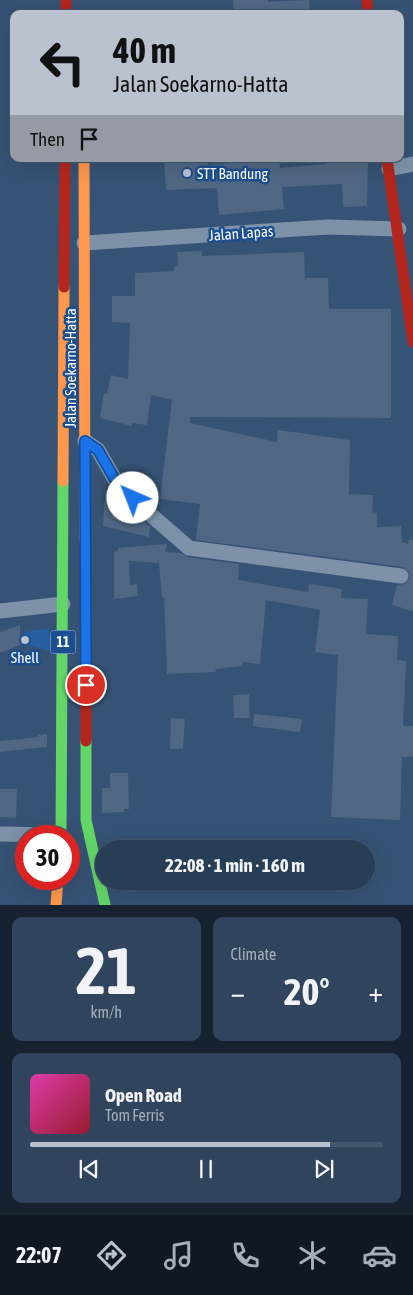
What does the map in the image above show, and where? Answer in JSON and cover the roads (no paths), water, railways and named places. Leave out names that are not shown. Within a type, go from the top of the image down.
[{"type":"main road","name":"Jalan Soekarno-Hatta","points":[[61,825],[65,162]]},
{"type":"main road","name":"Jalan Soekarno-Hatta","points":[[84,162],[86,820],[105,905]]},
{"type":"main road","points":[[388,164],[399,230],[413,342]]},
{"type":"main road","name":"11","points":[[86,820],[87,877]]},
{"type":"main road","points":[[56,905],[57,890]]},
{"type":"main road","points":[[64,890],[65,905]]},
{"type":"street","points":[[388,164],[413,164]]},
{"type":"street","name":"Jalan Lapas","points":[[84,243],[328,227],[399,230]]},
{"type":"street","points":[[85,441],[98,450],[114,478],[143,508],[189,548],[401,576]]},
{"type":"street","points":[[0,611],[63,604]]},
{"type":"street","points":[[0,834],[15,834]]},
{"type":"place","name":"STT Bandung","points":[[187,173]]},
{"type":"place","name":"Shell","points":[[25,640]]}]
